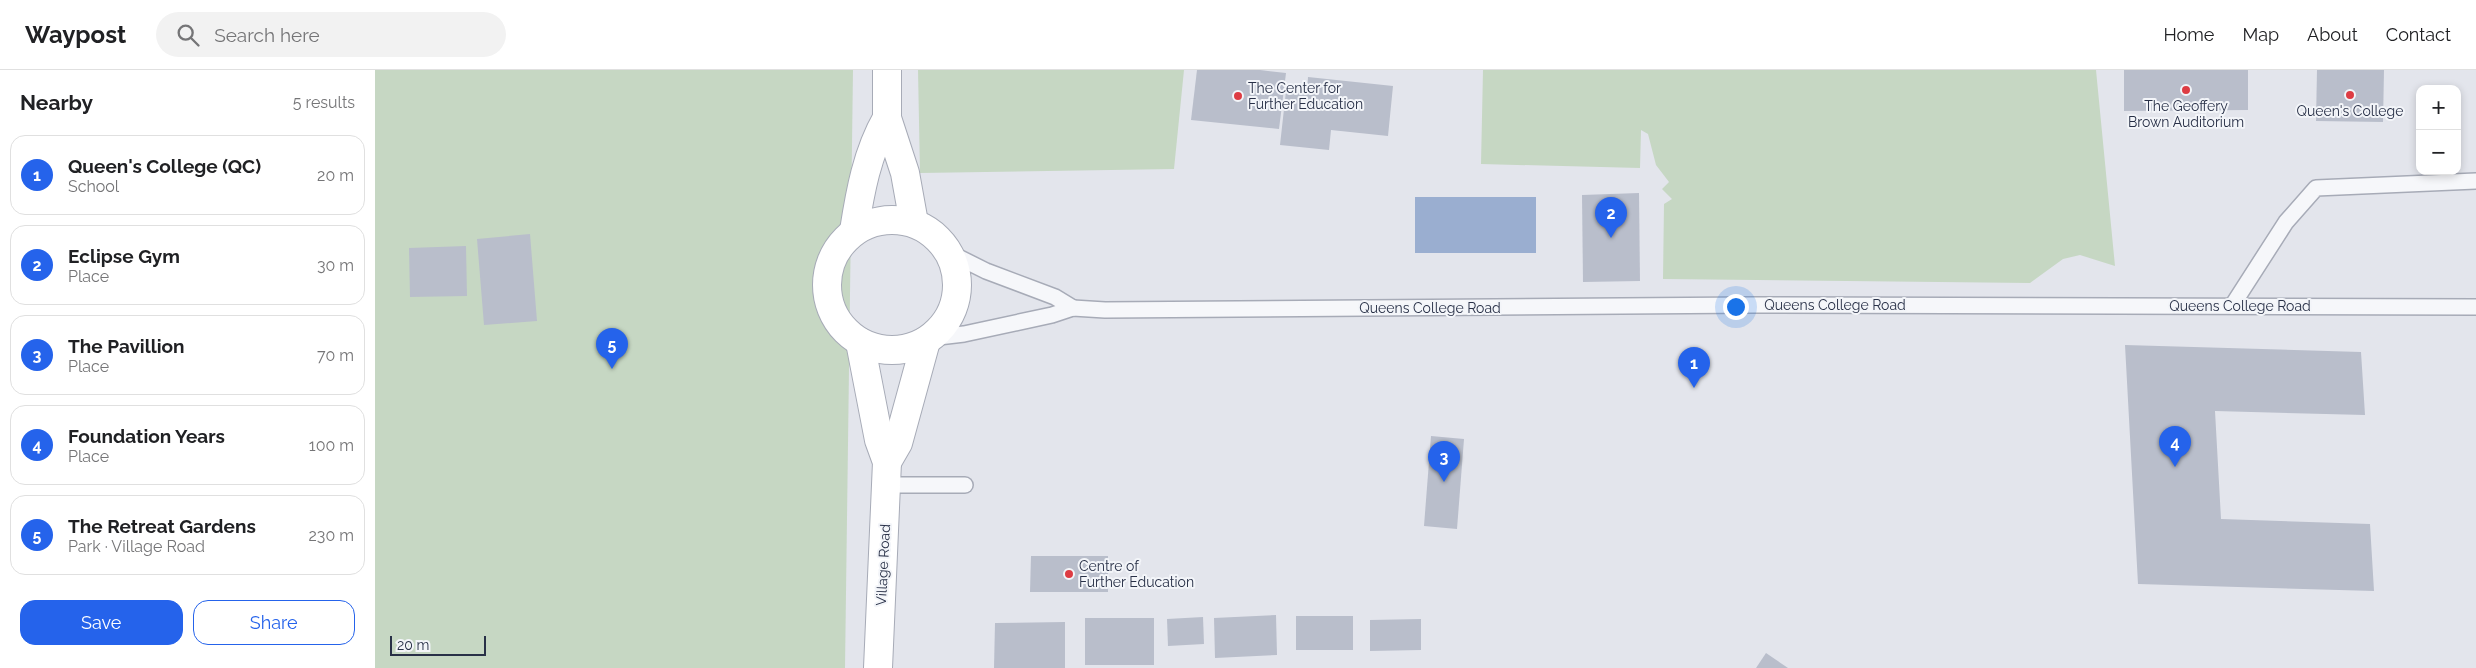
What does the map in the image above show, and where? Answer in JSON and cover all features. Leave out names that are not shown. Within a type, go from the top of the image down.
[{"type":"main road","points":[[887,70],[887,118],[905,173],[914,223]]},
{"type":"main road","points":[[854,231],[863,178],[879,133],[887,118]]},
{"type":"main road","name":"Village Road","points":[[890,219],[914,223],[935,235],[948,252],[954,263],[957,280],[956,296],[951,313],[942,327],[928,339],[902,349],[880,349],[860,342],[846,332],[836,319],[829,304],[827,288],[828,271],[833,255],[854,231],[878,221],[890,219]]},
{"type":"main road","name":"Village Road","points":[[887,474],[898,443],[928,339]]},
{"type":"main road","name":"Village Road","points":[[860,342],[887,474],[878,668]]},
{"type":"lane","points":[[2232,306],[2286,222],[2316,188],[2476,181]]},
{"type":"lane","name":"Queens College Road","points":[[948,252],[987,271],[1055,297],[1073,308]]},
{"type":"lane","name":"Queens College Road","points":[[928,339],[974,332],[1052,315],[1073,308],[1105,310],[1753,305],[2476,307]]},
{"type":"lane","points":[[887,474],[965,485]]},
{"type":"green space","points":[[375,70],[853,70],[845,668],[375,668]]},
{"type":"green space","points":[[918,70],[1184,70],[1174,169],[920,173]]},
{"type":"green space","points":[[1483,70],[2096,70],[2115,266],[2080,255],[2063,259],[2030,283],[1663,279],[1664,204],[1672,199],[1662,189],[1669,182],[1656,165],[1648,134],[1641,130],[1640,168],[1481,164]]},
{"type":"water","points":[[1415,197],[1536,197],[1536,253],[1415,253]]},
{"type":"building","name":"The Center for Further Education","points":[[1197,70],[1260,70],[1286,73],[1279,129],[1191,120]]},
{"type":"building","name":"The Geoffery Brown Auditorium","points":[[2124,70],[2248,70],[2248,110],[2124,111]]},
{"type":"building","name":"Queen's College","points":[[2317,70],[2384,70],[2383,122],[2316,121]]},
{"type":"building","points":[[1308,77],[1393,86],[1388,136],[1331,130],[1329,150],[1280,145],[1286,91],[1307,94]]},
{"type":"building","points":[[1639,193],[1640,281],[1583,282],[1582,195]]},
{"type":"building","points":[[530,234],[537,321],[484,325],[477,239]]},
{"type":"building","points":[[466,246],[467,296],[410,297],[409,248]]},
{"type":"building","points":[[2125,345],[2361,352],[2365,415],[2215,411],[2221,519],[2370,524],[2374,591],[2138,584]]},
{"type":"building","points":[[1431,436],[1464,439],[1457,529],[1424,526]]},
{"type":"building","name":"Centre of Further Education","points":[[1031,556],[1108,556],[1108,592],[1030,592]]},
{"type":"building","points":[[1276,615],[1277,655],[1215,658],[1214,618]]},
{"type":"building","points":[[1296,616],[1353,616],[1353,650],[1296,650]]},
{"type":"building","points":[[1203,617],[1204,644],[1168,646],[1167,619]]},
{"type":"building","points":[[1085,618],[1154,618],[1154,665],[1085,665]]},
{"type":"building","points":[[1421,619],[1421,650],[1370,651],[1370,620]]},
{"type":"building","points":[[1065,622],[1065,668],[994,668],[995,623]]},
{"type":"building","points":[[1766,653],[1788,668],[1756,668]]},
{"type":"place","name":"The Geoffery Brown Auditorium","points":[[2186,90]]},
{"type":"place","name":"Queen's College","points":[[2350,95]]},
{"type":"place","name":"The Center for Further Education","points":[[1238,96]]},
{"type":"place","name":"Eclipse Gym","points":[[1611,238]]},
{"type":"place","name":"The Retreat Gardens","points":[[612,369]]},
{"type":"place","name":"Queen's College (QC)","points":[[1694,388]]},
{"type":"place","name":"Foundation Years","points":[[2175,467]]},
{"type":"place","name":"The Pavillion","points":[[1444,482]]},
{"type":"place","name":"Centre of Further Education","points":[[1069,574]]}]
